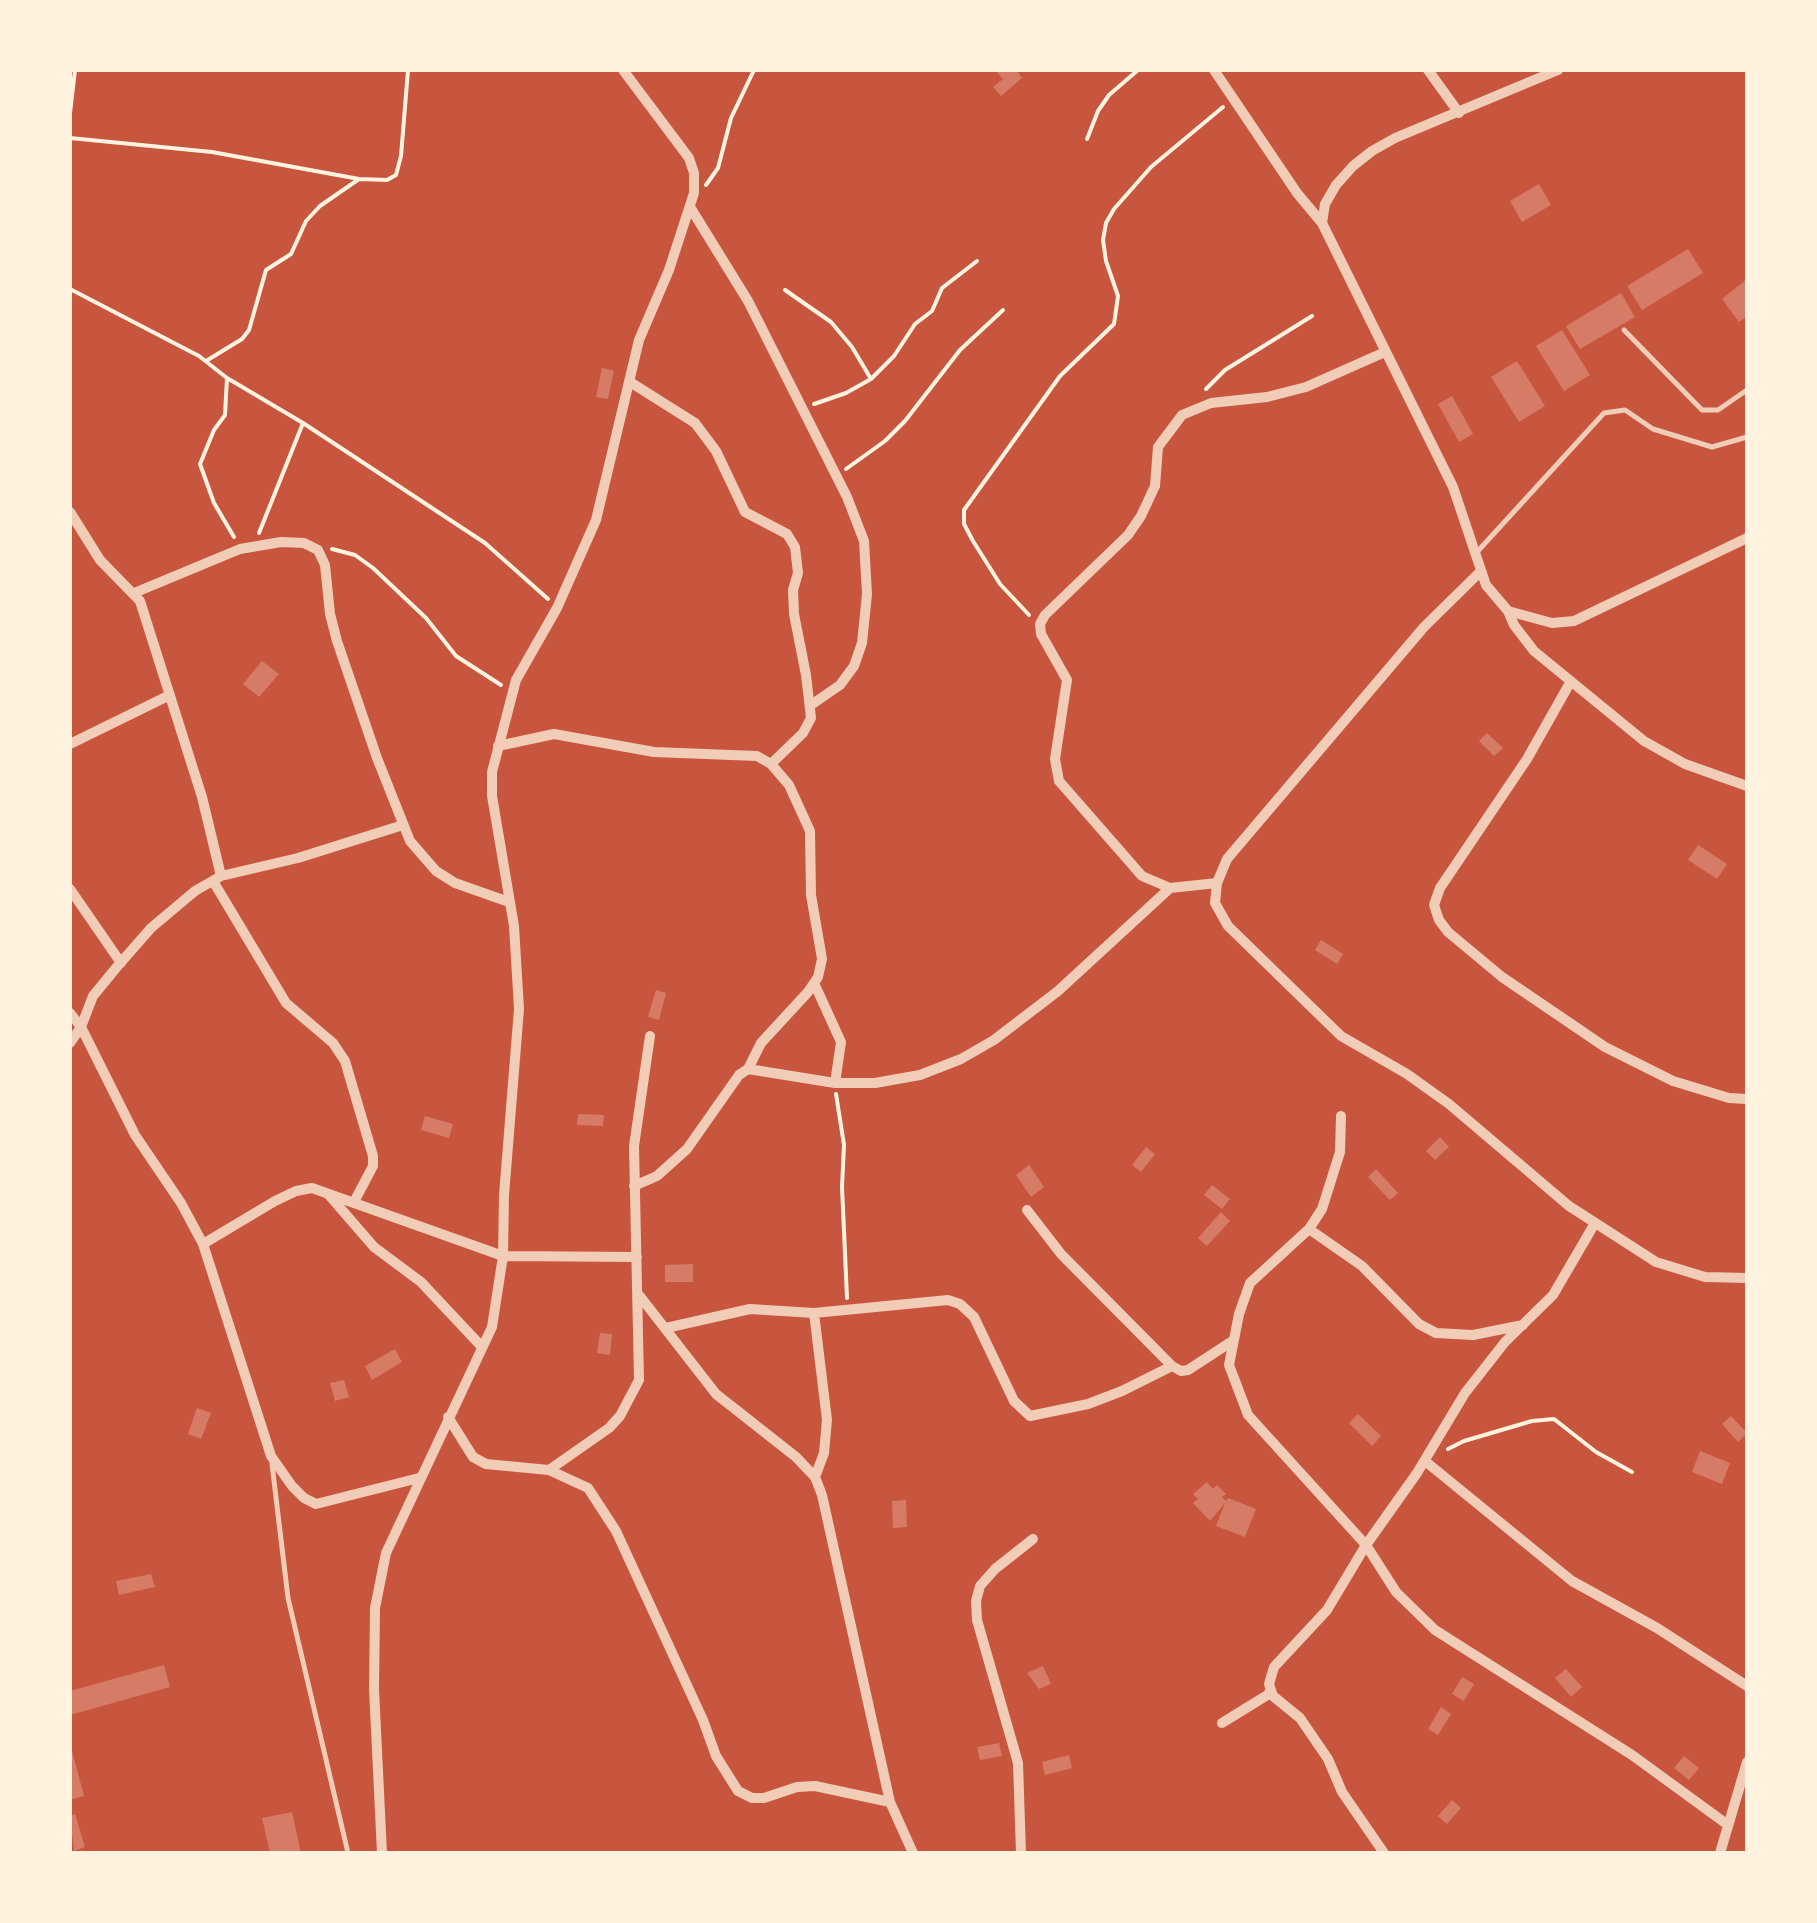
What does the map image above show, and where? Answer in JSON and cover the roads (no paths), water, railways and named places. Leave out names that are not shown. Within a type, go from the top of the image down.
[{"type":"street","points":[[382,1853],[374,1608],[386,1554],[492,1327],[502,1256],[519,1009],[510,902],[492,796],[492,772],[516,680],[557,608],[596,520],[639,340],[669,270],[694,193],[689,158],[623,70]]},
{"type":"street","points":[[1214,70],[1297,193],[1322,223],[1453,487],[1486,586],[1508,610],[1514,625],[1534,651],[1644,741],[1685,764],[1747,786]]},
{"type":"street","points":[[1428,70],[1459,112]]},
{"type":"street","points":[[1322,223],[1325,204],[1352,166],[1395,138],[1558,70]]},
{"type":"street","points":[[690,207],[748,300],[836,475],[864,541],[865,624],[854,666],[840,685],[811,705]]},
{"type":"street","points":[[1217,883],[1170,888],[1142,876],[1059,781],[1054,759],[1067,680],[1041,634],[1040,624],[1128,535],[1141,516],[1155,486],[1158,447],[1182,414],[1306,387],[1385,352]]},
{"type":"street","points":[[630,382],[695,423],[716,451],[745,512],[787,534],[795,548],[798,573],[793,590],[794,614],[810,718],[803,734],[771,764]]},
{"type":"street","points":[[70,512],[100,560],[140,601],[202,797],[217,879],[286,1003],[333,1044],[345,1061],[373,1156],[354,1202]]},
{"type":"street","points":[[1508,610],[1552,623],[1574,621],[1747,538]]},
{"type":"street","points":[[134,593],[240,549],[282,542],[304,543],[318,550],[325,566],[337,641],[404,825],[418,853],[436,872],[455,883],[510,902]]},
{"type":"street","points":[[1481,571],[1424,627],[1228,858],[1217,883],[1215,903],[1228,926],[1341,1036],[1407,1074],[1449,1104],[1569,1206],[1628,1246],[1668,1266],[1705,1277],[1747,1278]]},
{"type":"street","points":[[1571,681],[1536,745],[1440,888],[1434,905],[1439,920],[1502,977],[1606,1047],[1673,1081],[1715,1095],[1747,1099]]},
{"type":"street","points":[[70,744],[170,695]]},
{"type":"street","points":[[498,746],[554,734],[654,752],[757,756],[771,764],[789,786],[810,832],[810,895],[822,958],[814,983],[761,1043],[748,1069],[726,1092],[688,1150],[657,1176],[634,1186]]},
{"type":"street","points":[[70,1043],[93,996],[171,909],[217,879],[404,825]]},
{"type":"street","points":[[748,1069],[836,1083],[875,1084],[920,1075],[960,1059],[994,1040],[1058,990],[1170,888]]},
{"type":"street","points":[[70,889],[121,962]]},
{"type":"street","points":[[814,983],[841,1042],[836,1083]]},
{"type":"street","points":[[70,1013],[81,1027],[135,1135],[182,1204],[203,1244],[271,1456],[292,1486],[316,1504],[419,1478]]},
{"type":"street","points":[[549,1470],[609,1428],[637,1386],[640,1295],[634,1146],[650,1036]]},
{"type":"street","points":[[1341,1116],[1340,1152],[1333,1181],[1309,1229],[1250,1283],[1231,1342],[1229,1365],[1248,1415],[1366,1545],[1396,1592],[1435,1630],[1632,1755],[1728,1825]]},
{"type":"street","points":[[203,1244],[296,1191],[312,1188],[502,1256],[637,1258]]},
{"type":"street","points":[[328,1194],[374,1247],[420,1282],[482,1347]]},
{"type":"street","points":[[1027,1210],[1061,1254],[1172,1366],[1188,1370],[1231,1342]]},
{"type":"street","points":[[1222,1724],[1269,1694],[1279,1657],[1327,1610],[1484,1367],[1553,1295],[1595,1223]]},
{"type":"street","points":[[1309,1229],[1362,1266],[1419,1324],[1436,1333],[1473,1336],[1526,1324]]},
{"type":"street","points":[[640,1295],[716,1394],[796,1456],[815,1478],[833,1540],[890,1802],[914,1853]]},
{"type":"street","points":[[666,1328],[750,1310],[814,1314],[948,1300],[960,1304],[974,1317],[1014,1402],[1030,1416],[1088,1404],[1172,1366]]},
{"type":"street","points":[[814,1314],[827,1420],[824,1453],[815,1478]]},
{"type":"street","points":[[448,1417],[473,1457],[486,1464],[549,1470],[588,1488],[616,1531],[716,1756],[738,1791],[752,1798],[764,1798],[797,1787],[815,1786],[890,1802]]},
{"type":"street","points":[[1427,1457],[1572,1581],[1657,1628],[1747,1686]]},
{"type":"street","points":[[1021,1853],[1018,1763],[977,1620],[976,1601],[980,1586],[994,1569],[1033,1539]]},
{"type":"street","points":[[1270,1690],[1300,1718],[1328,1759],[1342,1792],[1384,1853]]},
{"type":"street","points":[[1720,1853],[1747,1762]]},
{"type":"lane","points":[[1624,330],[1702,410],[1718,410],[1747,390]]},
{"type":"lane","points":[[1476,552],[1604,413],[1624,410],[1653,429],[1712,447],[1747,437]]},
{"type":"lane","points":[[271,1456],[288,1598],[348,1853]]}]
